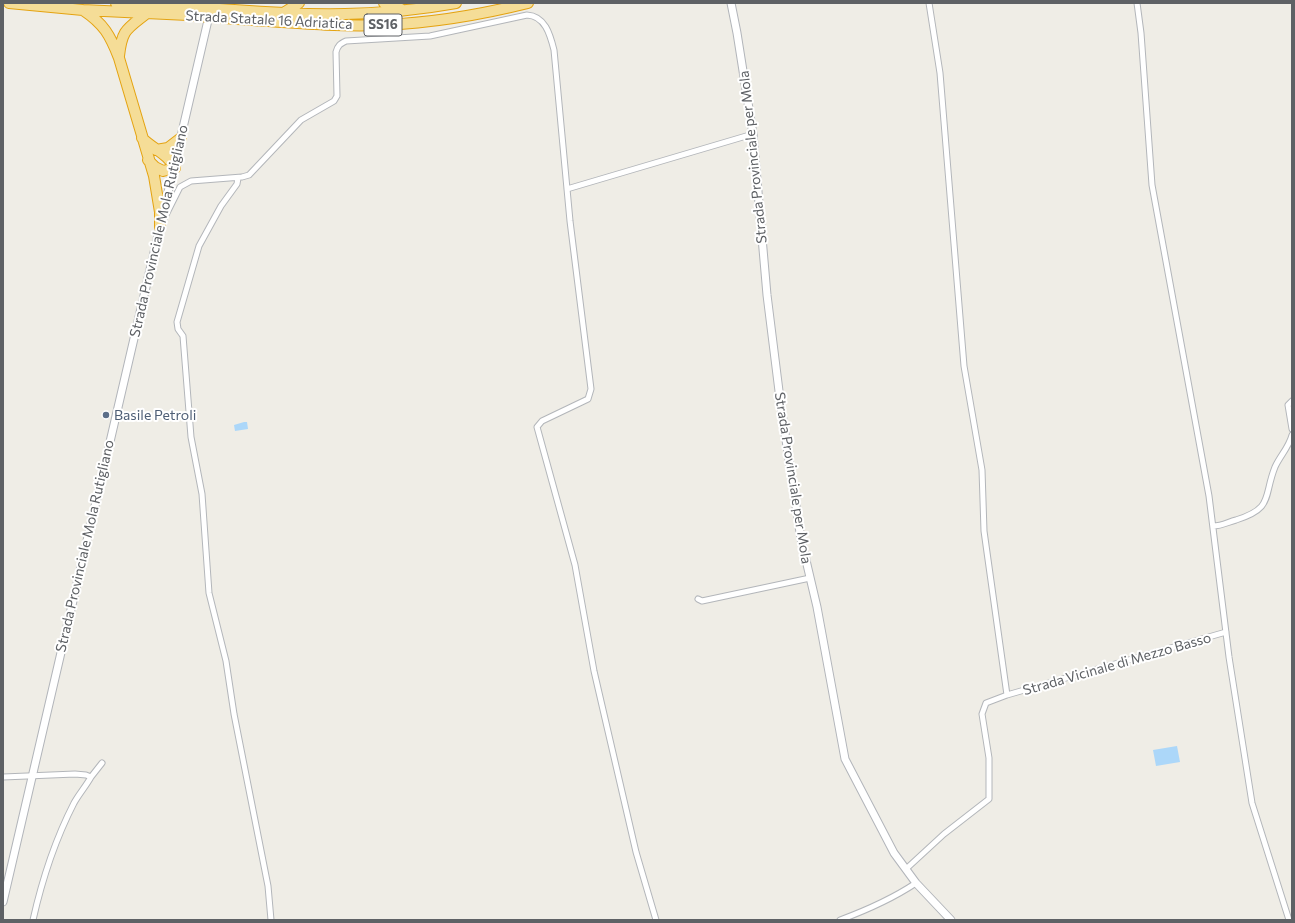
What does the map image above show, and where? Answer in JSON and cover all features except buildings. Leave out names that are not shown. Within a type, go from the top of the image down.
[{"type":"highway","name":"Strada Statale 16 Adriatica","points":[[9,3],[83,10],[147,13],[188,11]]},
{"type":"highway","name":"Strada Statale 16 Adriatica","points":[[116,3],[340,25],[382,25],[452,19],[528,3]]},
{"type":"highway","points":[[282,14],[299,3]]},
{"type":"highway","points":[[384,3],[407,10]]},
{"type":"highway","name":"Strada Statale 16 Adriatica","points":[[236,14],[344,15],[407,10],[456,3]]},
{"type":"highway","points":[[83,10],[102,23],[119,58],[158,194],[160,226]]},
{"type":"highway","points":[[119,58],[123,34],[128,28],[147,13]]},
{"type":"highway","points":[[142,138],[169,159],[175,168],[163,171],[155,167],[148,160]]},
{"type":"highway","points":[[156,150],[168,148],[181,138]]},
{"type":"street","name":"Strada Provinciale Mola Rutigliano","points":[[3,902],[160,226],[175,168],[212,3]]},
{"type":"street","name":"Strada Provinciale per Mola","points":[[731,3],[753,134],[767,295],[781,407],[801,539],[817,607],[845,759],[894,853],[916,883],[951,920]]},
{"type":"street","points":[[929,3],[940,73],[964,360],[982,470],[984,531],[1007,695]]},
{"type":"street","points":[[1137,3],[1141,34],[1152,185],[1213,526],[1226,632],[1252,803],[1289,920]]},
{"type":"street","points":[[160,226],[180,187],[191,181],[238,178],[249,175],[302,120],[334,101],[337,96],[336,52],[341,43],[346,41],[430,36],[526,15],[540,18],[551,39],[590,394],[588,399],[542,421],[537,427],[575,565],[594,671],[636,852],[656,920]]},
{"type":"street","points":[[567,189],[753,134]]},
{"type":"street","points":[[238,178],[237,184],[218,211],[199,246],[178,322],[178,329],[183,336],[191,437],[202,494],[209,593],[226,661],[234,714],[268,886],[271,920]]},
{"type":"street","points":[[1292,401],[1288,405],[1292,430]]},
{"type":"street","points":[[1213,526],[1221,526],[1249,516],[1260,509],[1268,494],[1276,466],[1292,435]]},
{"type":"street","points":[[698,599],[702,601],[810,578]]},
{"type":"street","name":"Strada Vicinale di Mezzo Basso","points":[[906,869],[944,834],[989,800],[989,758],[982,714],[986,702],[1226,632]]},
{"type":"street","points":[[33,920],[38,895],[55,845],[74,804],[102,763]]},
{"type":"street","points":[[3,777],[75,774],[91,777]]},
{"type":"street","points":[[840,920],[880,903],[916,883]]},
{"type":"water","points":[[247,422],[248,429],[235,431],[234,425]]},
{"type":"water","points":[[1177,746],[1180,762],[1156,766],[1153,750]]},
{"type":"place","name":"Basile Petroli","points":[[106,415]]}]
